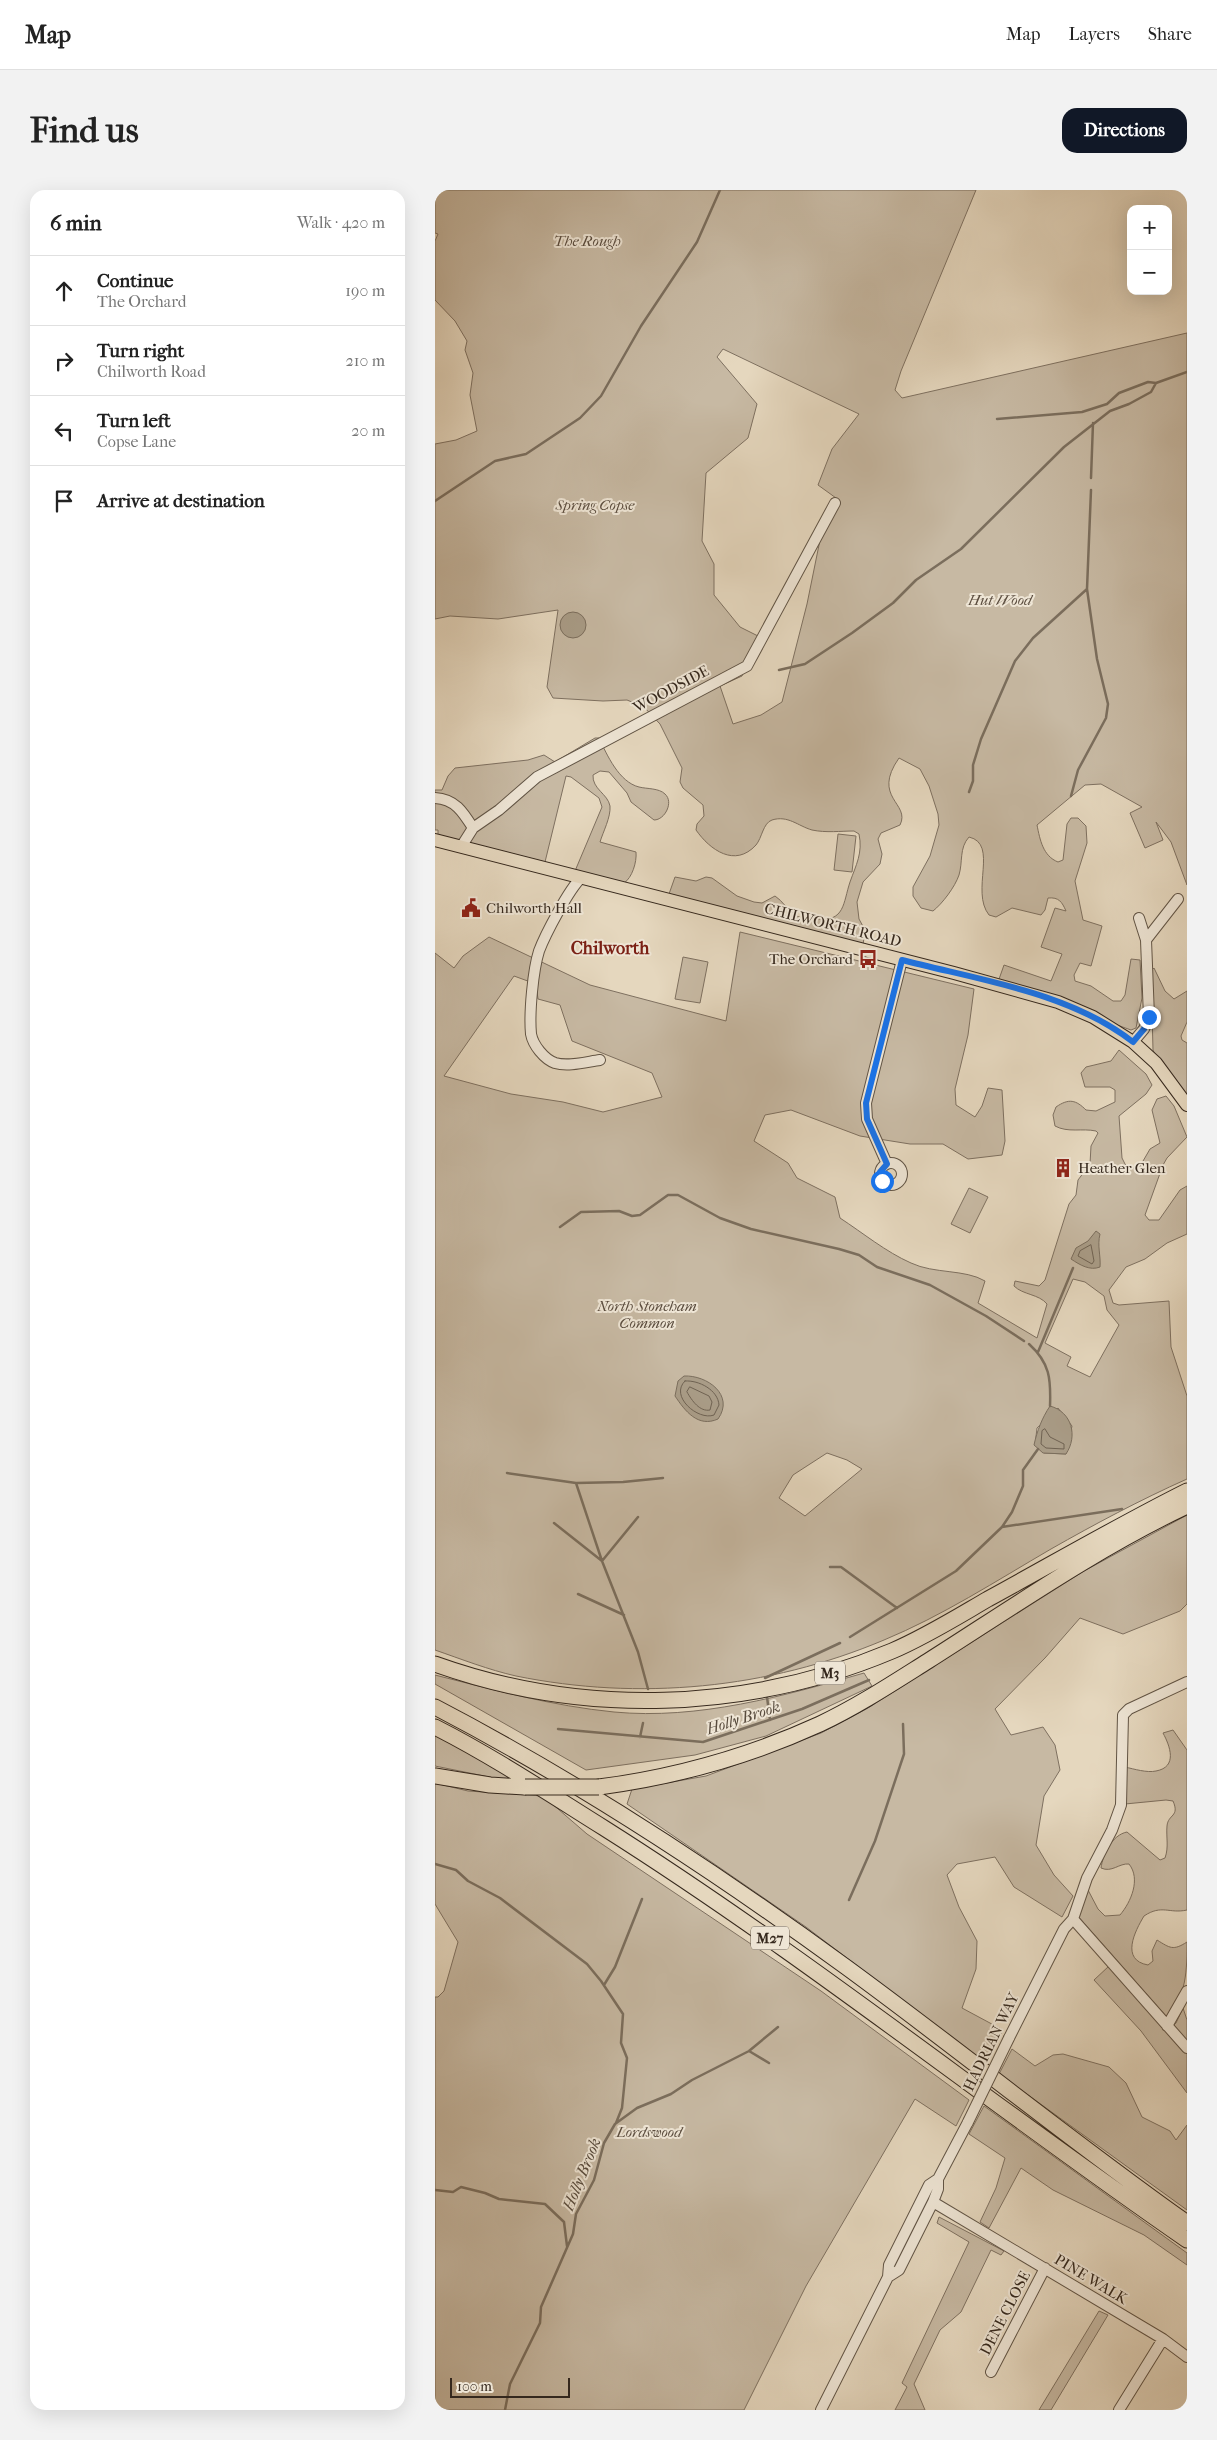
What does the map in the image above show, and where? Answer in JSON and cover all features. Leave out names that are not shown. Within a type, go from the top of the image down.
[{"type":"highway","name":"M3","points":[[435,1664],[495,1684],[547,1694],[596,1700],[691,1700],[747,1693],[808,1680],[894,1650],[1187,1491]]},
{"type":"highway","points":[[435,1776],[525,1787],[599,1786],[644,1780],[710,1765],[763,1748],[821,1724],[871,1696],[1088,1560],[1187,1506]]},
{"type":"highway","name":"M27","points":[[435,1707],[503,1743],[694,1861],[775,1916],[1187,2223]]},
{"type":"highway","name":"M27","points":[[435,1727],[485,1752],[682,1878],[776,1942],[1187,2240]]},
{"type":"main road","name":"CHILWORTH ROAD","points":[[435,840],[1058,1002],[1093,1016],[1133,1042],[1156,1063],[1187,1105]]},
{"type":"street","name":"WOODSIDE","points":[[461,847],[473,828],[499,810],[537,777],[747,666],[835,503]]},
{"type":"street","points":[[435,798],[444,798],[459,806],[473,828]]},
{"type":"street","points":[[581,878],[539,950],[533,976],[531,1035],[538,1049],[554,1063],[567,1064],[600,1060]]},
{"type":"street","points":[[1147,940],[1178,899]]},
{"type":"street","points":[[1133,1042],[1144,1029],[1149,1017],[1147,940],[1139,918]]},
{"type":"street","points":[[887,1164],[867,1119],[866,1103],[902,960]]},
{"type":"street","name":"HADRIAN WAY","points":[[888,2277],[899,2270],[933,2202],[938,2189],[938,2179],[1064,1930],[1073,1919],[1087,1878],[1118,1817],[1121,1805],[1123,1715],[1129,1709],[1187,1682]]},
{"type":"street","points":[[1073,1919],[1187,2048]]},
{"type":"street","points":[[1167,2026],[1187,1991]]},
{"type":"street","name":"HADRIAN WAY","points":[[821,2410],[888,2277],[889,2264],[929,2185],[938,2179]]},
{"type":"street","name":"PINE WALK","points":[[933,2202],[1163,2339],[1187,2357]]},
{"type":"street","name":"DENE CLOSE","points":[[991,2372],[1045,2268]]},
{"type":"street","points":[[1119,2410],[1163,2339]]},
{"type":"green space","points":[[435,190],[976,190],[901,371],[895,390],[902,398],[1187,333],[1187,885],[1171,842],[1156,822],[1163,840],[1145,848],[1130,813],[1142,807],[1101,784],[1085,785],[1037,825],[1041,842],[1046,852],[1058,862],[1063,860],[1067,824],[1071,818],[1078,818],[1086,826],[1087,843],[1075,881],[1083,920],[1102,926],[1091,966],[1080,963],[1074,975],[1075,981],[1091,986],[1113,1001],[1121,1001],[1125,995],[1131,959],[1140,960],[1142,998],[1136,1028],[1131,1030],[998,982],[1004,965],[1051,981],[1062,954],[1041,947],[1055,908],[1066,911],[1060,901],[1055,898],[1048,898],[1045,910],[1041,915],[1012,908],[996,917],[989,915],[984,905],[982,894],[984,858],[978,841],[969,837],[966,841],[962,850],[959,875],[955,885],[944,900],[933,911],[921,908],[913,896],[913,887],[930,856],[939,825],[938,814],[929,786],[920,769],[899,758],[891,771],[889,782],[890,791],[901,811],[902,817],[900,825],[881,833],[878,839],[882,854],[880,864],[863,882],[857,902],[859,919],[865,930],[863,945],[669,894],[675,877],[696,881],[706,877],[712,878],[737,896],[754,902],[762,903],[775,896],[792,913],[800,917],[826,919],[833,917],[838,914],[844,904],[857,864],[860,847],[859,834],[854,831],[828,832],[812,830],[788,820],[778,819],[772,820],[767,824],[756,845],[748,852],[731,856],[723,854],[708,844],[696,830],[697,824],[704,816],[703,805],[683,788],[680,782],[682,768],[660,724],[644,707],[627,700],[603,701],[553,698],[547,687],[558,610],[498,619],[450,616],[435,619],[435,444],[456,440],[477,431],[470,395],[473,373],[465,350],[467,341],[455,321],[435,300],[435,241],[438,234],[435,233]],"holes":[[[723,349],[859,414],[832,449],[818,485],[836,498],[820,540],[807,604],[782,702],[761,715],[733,724],[720,686],[742,676],[758,636],[740,627],[714,595],[714,564],[702,541],[706,473],[748,438],[757,404],[717,357]]]},
{"type":"green space","points":[[595,738],[599,738],[615,767],[625,780],[639,787],[662,792],[668,797],[669,801],[665,814],[654,820],[631,802],[627,793],[609,772],[600,771],[593,775],[597,788],[609,802],[610,806],[608,820],[600,842],[636,852],[633,869],[624,883],[575,871],[602,807],[599,798],[571,777],[566,776],[545,862],[438,835],[438,830],[435,830],[435,790],[442,790],[448,776],[455,768],[528,760],[544,755],[555,762]]},
{"type":"green space","points":[[838,834],[856,836],[852,872],[834,870]]},
{"type":"green space","name":"North Stoneham Common","points":[[740,932],[974,989],[968,1035],[955,1089],[956,1105],[975,1117],[982,1106],[988,1088],[1002,1090],[1005,1141],[1002,1155],[968,1159],[943,1144],[910,1144],[860,1136],[791,1110],[765,1115],[754,1141],[788,1163],[797,1178],[835,1197],[840,1218],[893,1253],[911,1263],[929,1269],[968,1275],[985,1281],[978,1303],[1037,1338],[1047,1304],[1040,1298],[1018,1289],[1014,1286],[1015,1281],[1039,1286],[1045,1280],[1069,1204],[1076,1195],[1078,1180],[1090,1164],[1091,1146],[1098,1133],[1091,1130],[1070,1130],[1055,1126],[1053,1115],[1056,1107],[1065,1102],[1072,1101],[1086,1110],[1096,1111],[1115,1102],[1115,1090],[1110,1087],[1085,1087],[1081,1073],[1086,1067],[1111,1061],[1119,1050],[1146,1074],[1152,1085],[1146,1094],[1119,1116],[1122,1158],[1129,1168],[1139,1168],[1150,1149],[1160,1143],[1152,1110],[1157,1099],[1166,1096],[1174,1106],[1187,1137],[1167,1158],[1163,1165],[1145,1215],[1149,1220],[1159,1220],[1180,1190],[1187,1186],[1187,1234],[1167,1243],[1145,1259],[1126,1267],[1109,1290],[1113,1303],[1119,1305],[1169,1301],[1171,1347],[1187,1396],[1187,1479],[1101,1521],[969,1598],[906,1631],[840,1657],[795,1670],[749,1680],[703,1686],[656,1689],[609,1688],[562,1684],[516,1676],[485,1668],[435,1650],[435,953],[454,968],[463,956],[489,937],[590,985],[726,1021]],"holes":[[[514,976],[536,984],[538,999],[560,1005],[572,1041],[652,1073],[662,1097],[603,1112],[563,1102],[511,1094],[444,1076]],[[1073,1279],[1085,1282],[1104,1296],[1107,1310],[1119,1325],[1090,1377],[1067,1366],[1071,1357],[1045,1343]],[[1058,1408],[1072,1426],[1066,1454],[1044,1453],[1035,1445],[1037,1428]],[[827,1453],[847,1460],[862,1469],[805,1516],[779,1498],[793,1475]]]},
{"type":"green space","points":[[683,957],[708,962],[700,1003],[675,999]]},
{"type":"green space","points":[[1154,968],[1165,991],[1174,999],[1187,991],[1187,1022],[1181,1036],[1182,1040],[1187,1043],[1187,1095],[1156,1057],[1153,1050],[1151,971]]},
{"type":"green space","points":[[969,1188],[988,1197],[970,1233],[951,1224]]},
{"type":"green space","points":[[1187,1515],[1187,1604],[1180,1611],[1123,1634],[1080,1618],[1045,1658],[995,1709],[1011,1735],[1043,1727],[1055,1745],[1060,1770],[1044,1796],[1036,1845],[1054,1875],[1073,1896],[1062,1917],[1014,1887],[995,1857],[957,1864],[947,1875],[959,1907],[977,1941],[976,1969],[962,2008],[1003,2030],[985,2063],[806,1927],[627,1804],[632,1789],[706,1776],[821,1733],[868,1708],[1084,1571]]},
{"type":"green space","points":[[864,1673],[872,1686],[766,1736],[695,1755],[586,1770],[435,1684],[435,1675],[569,1706],[646,1714],[677,1713],[741,1704],[772,1698]]},
{"type":"green space","points":[[1173,1730],[1187,1750],[1187,1910],[1150,1912],[1144,1916],[1132,1944],[1134,1957],[1139,1962],[1148,1965],[1153,1961],[1152,1951],[1157,1940],[1172,1947],[1178,1947],[1187,1942],[1186,1972],[1182,1992],[1173,2009],[1166,2016],[1076,1914],[1088,1890],[1098,1909],[1105,1916],[1120,1915],[1128,1904],[1134,1883],[1133,1870],[1129,1864],[1112,1869],[1101,1868],[1109,1846],[1117,1837],[1127,1832],[1160,1860],[1165,1858],[1167,1826],[1175,1810],[1173,1801],[1125,1804],[1125,1767],[1149,1772],[1163,1769],[1170,1761],[1170,1750],[1163,1733]]},
{"type":"green space","points":[[435,1733],[519,1780],[494,1778],[435,1766]]},
{"type":"green space","name":"Lordswood","points":[[435,1783],[468,1791],[543,1796],[587,1834],[821,1991],[969,2100],[956,2126],[915,2099],[806,2286],[744,2410],[435,2410],[435,1997],[438,1997],[444,1991],[458,1942],[435,1904]]},
{"type":"green space","points":[[1109,1966],[1166,2031],[1176,2023],[1183,2008],[1187,2020],[1187,2093],[1141,2031],[1094,1980]]},
{"type":"green space","points":[[1012,2049],[1035,2066],[1053,2055],[1063,2054],[1109,2067],[1126,2083],[1142,2117],[1170,2131],[1176,2140],[1187,2125],[1187,2210],[999,2074]]},
{"type":"green space","points":[[984,2106],[1187,2253],[1187,2265],[1144,2235],[1053,2190],[1021,2168],[989,2228],[980,2222],[996,2188],[1005,2158],[969,2134]]},
{"type":"green space","points":[[939,2217],[1004,2251],[1001,2255],[991,2250],[961,2312],[940,2330],[914,2384],[925,2410],[895,2410],[907,2387],[902,2383],[969,2242],[937,2223]]},
{"type":"green space","points":[[1099,2311],[1108,2315],[1051,2410],[1039,2410]]},
{"type":"water","points":[[573,612],[582,616],[586,625],[582,634],[573,638],[564,634],[560,625],[564,616]]},
{"type":"water","points":[[1096,1231],[1100,1234],[1100,1267],[1089,1268],[1071,1259],[1076,1248],[1088,1241]]},
{"type":"water","points":[[684,1376],[701,1379],[716,1388],[723,1402],[718,1419],[711,1421],[698,1420],[683,1407],[675,1396],[678,1381]]},
{"type":"water","points":[[1050,1406],[1063,1414],[1071,1426],[1072,1440],[1066,1454],[1043,1453],[1034,1445],[1040,1425]]},
{"type":"waterway","points":[[435,501],[495,461],[526,454],[580,418],[601,396],[641,326],[697,242],[720,190]]},
{"type":"waterway","points":[[779,670],[805,664],[893,603],[916,580],[961,549],[1064,447],[1110,411],[1129,404],[1151,392],[1156,383],[1187,372]]},
{"type":"waterway","points":[[997,419],[1082,412],[1107,404],[1119,393],[1148,382],[1156,383]]},
{"type":"waterway","points":[[1091,478],[1093,423]]},
{"type":"waterway","points":[[1071,796],[1078,770],[1106,718],[1108,704],[1097,659],[1087,589],[1091,490]]},
{"type":"waterway","points":[[969,792],[973,781],[973,765],[981,739],[1015,661],[1033,638],[1087,589]]},
{"type":"waterway","points":[[560,1227],[581,1212],[619,1211],[632,1216],[640,1215],[668,1195],[678,1195],[720,1218],[751,1229],[859,1255],[877,1267],[930,1285],[986,1316],[1024,1341]]},
{"type":"waterway","points":[[1038,1352],[1073,1268]]},
{"type":"waterway","points":[[1029,1344],[1041,1358],[1048,1372],[1050,1406]]},
{"type":"waterway","points":[[850,1637],[956,1571],[1002,1527],[1012,1512],[1023,1486],[1023,1470],[1038,1449]]},
{"type":"waterway","points":[[507,1473],[576,1483],[623,1482],[663,1478]]},
{"type":"waterway","points":[[576,1483],[602,1561],[638,1652],[648,1689]]},
{"type":"waterway","points":[[1002,1527],[1122,1509]]},
{"type":"waterway","points":[[554,1523],[602,1561],[638,1517]]},
{"type":"waterway","points":[[830,1567],[841,1567],[897,1608]]},
{"type":"waterway","points":[[578,1594],[624,1615]]},
{"type":"waterway","points":[[765,1678],[840,1643]]},
{"type":"waterway","name":"Holly Brook","points":[[558,1729],[703,1742],[802,1709],[869,1680]]},
{"type":"waterway","points":[[767,1697],[770,1720]]},
{"type":"waterway","points":[[640,1737],[643,1723]]},
{"type":"waterway","name":"Holly Brook","points":[[849,1900],[875,1841],[904,1754],[903,1724]]},
{"type":"waterway","points":[[435,1864],[456,1870],[468,1881],[500,1898],[587,1964],[601,1981],[623,2014],[621,2043],[627,2058],[622,2108],[616,2123]]},
{"type":"waterway","points":[[604,1985],[615,1967],[642,1899]]},
{"type":"waterway","name":"Holly Brook","points":[[505,2410],[510,2384],[540,2323],[541,2307],[573,2234],[576,2214],[594,2180],[604,2143],[615,2124],[637,2108],[671,2094],[692,2080],[749,2051],[778,2027]]},
{"type":"waterway","points":[[749,2051],[769,2063]]},
{"type":"waterway","points":[[435,2190],[453,2192],[461,2187],[485,2193],[499,2199],[545,2204],[564,2222],[567,2246]]},
{"type":"place","name":"Chilworth Hall","points":[[471,908]]},
{"type":"place","name":"The Orchard","points":[[868,959]]},
{"type":"place","name":"Heather Glen","points":[[1063,1168]]},
{"type":"district","name":"Chilworth","points":[[610,948]]},
{"type":"route","points":[[882,1181],[880,1172],[887,1164],[867,1119],[866,1103],[902,960],[1005,986],[1078,1009],[1093,1016],[1133,1042],[1144,1029],[1149,1017]]},
{"type":"park label","name":"The Rough","points":[[587,241]]},
{"type":"park label","name":"Spring Copse","points":[[595,505]]},
{"type":"park label","name":"Hut Wood","points":[[1000,600]]}]
